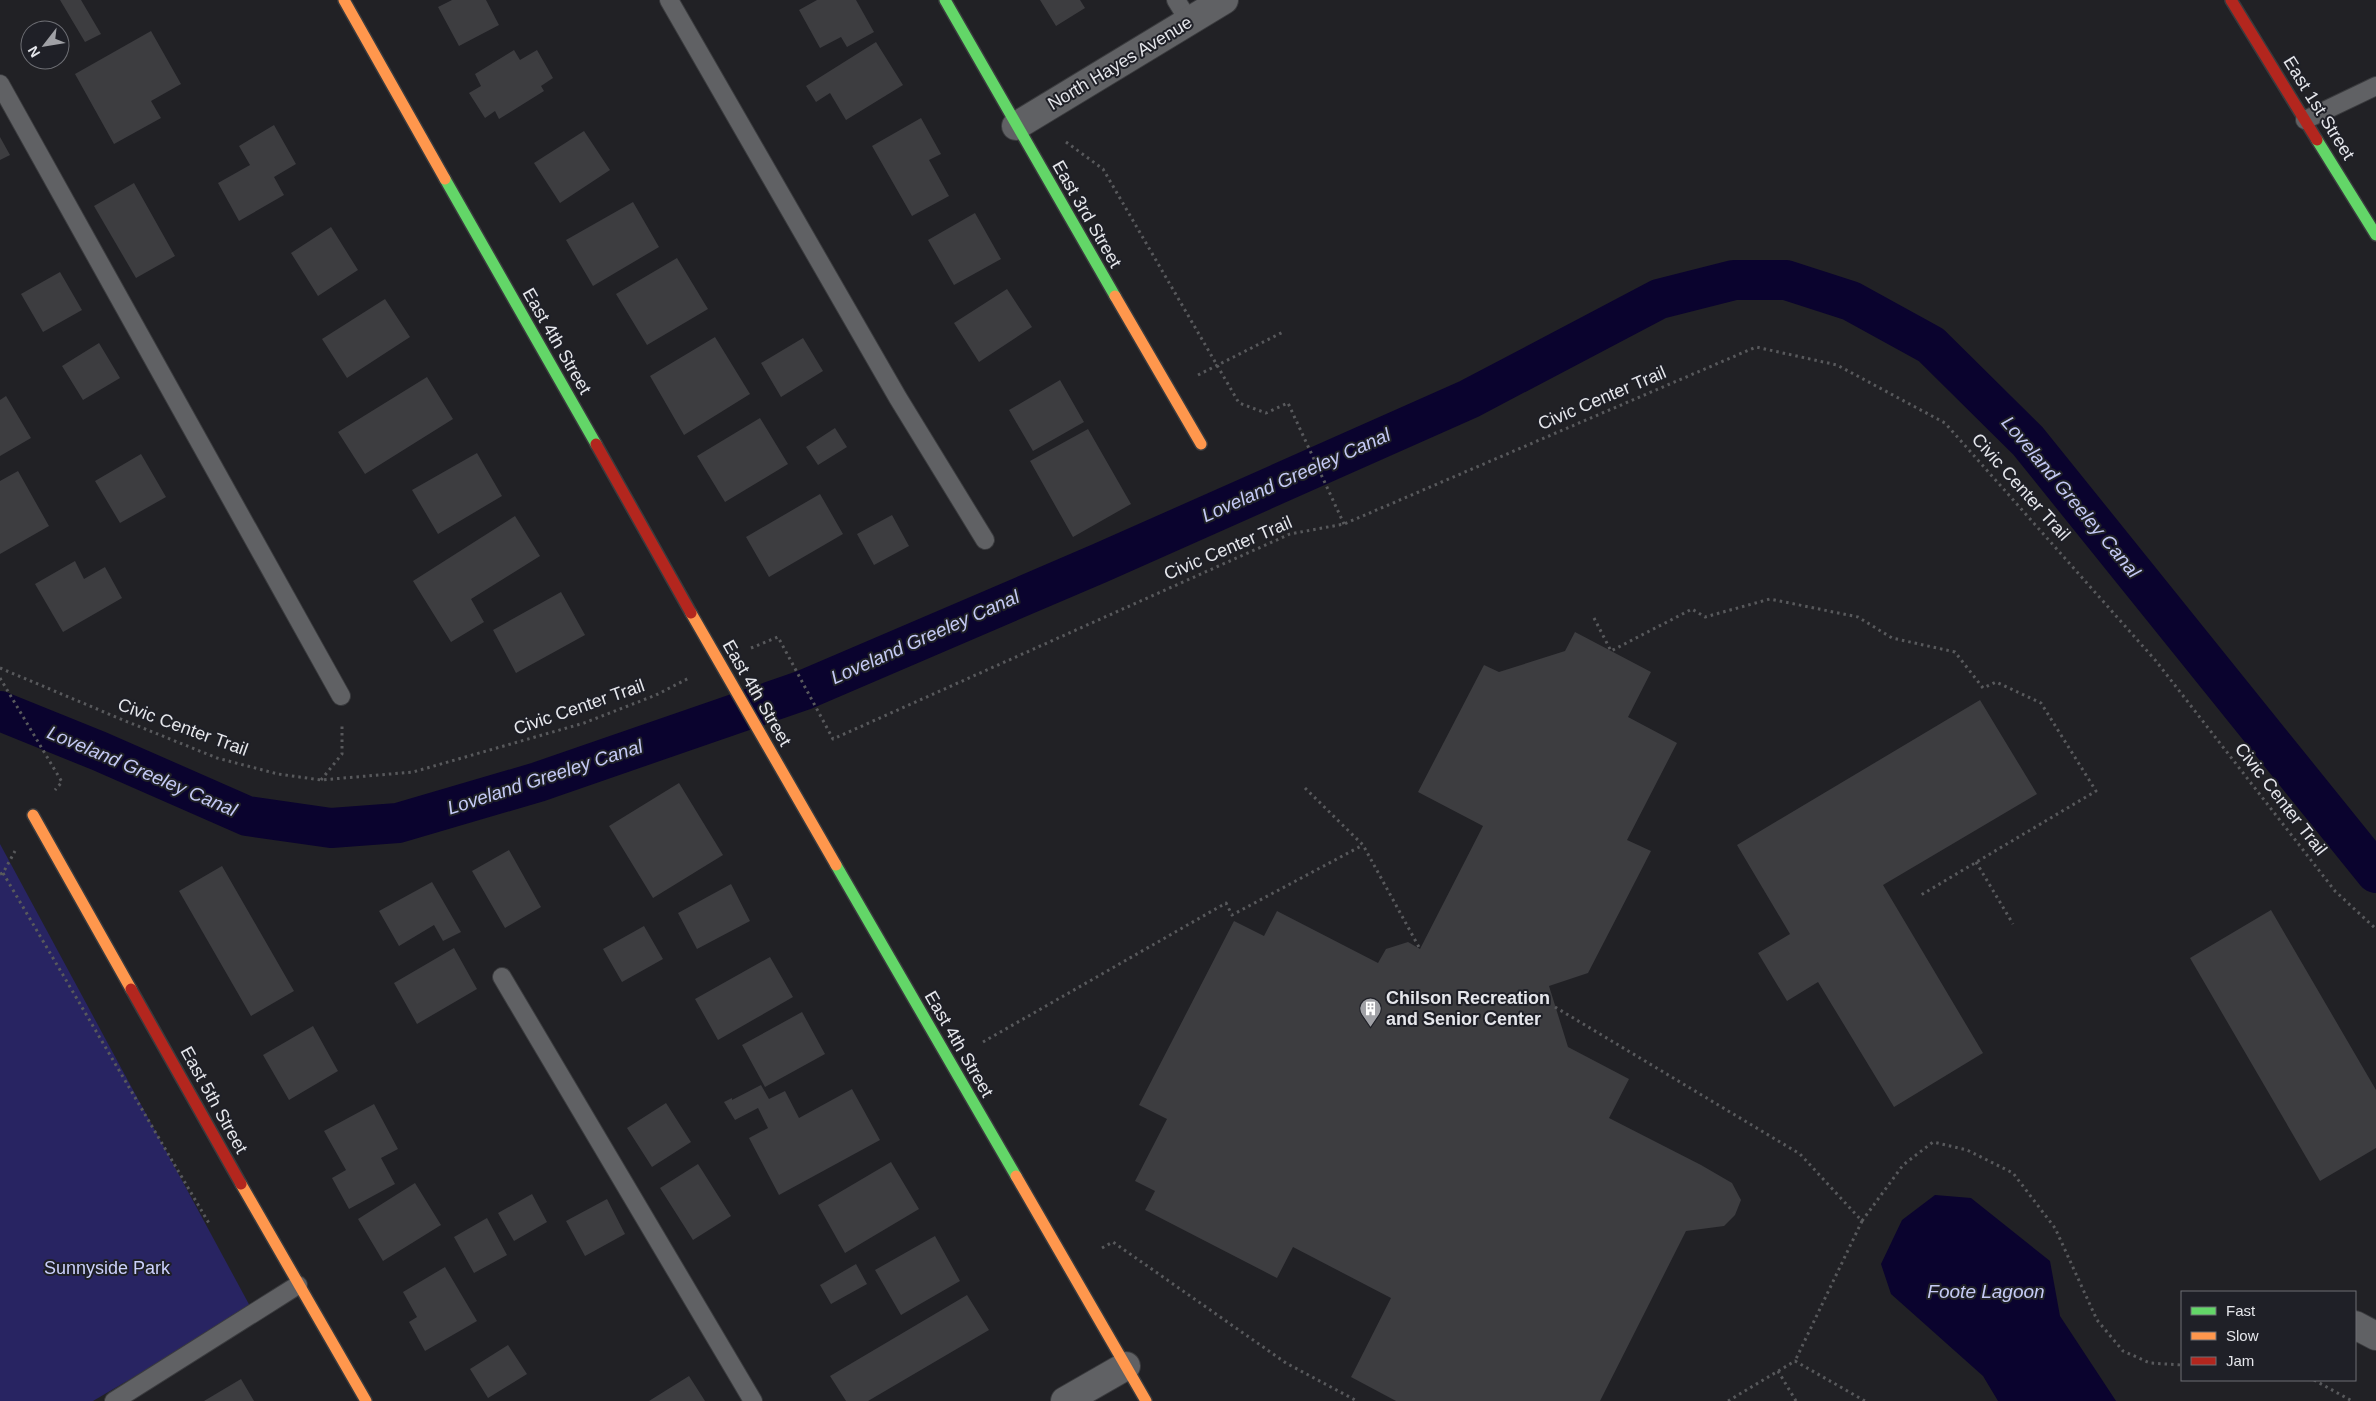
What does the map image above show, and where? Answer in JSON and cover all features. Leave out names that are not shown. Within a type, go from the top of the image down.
[{"type":"street","name":"East 4th Street","points":[[344,0],[764,741],[1146,1401]]},
{"type":"street","name":"East 3rd Street","points":[[945,0],[1201,444]]},
{"type":"street","name":"North Hayes Avenue","points":[[1016,126],[1182,11],[1224,0]]},
{"type":"street","name":"East 1st Street","points":[[2231,0],[2376,235]]},
{"type":"street","name":"East 5th Street","points":[[34,815],[298,1285],[366,1401]]},
{"type":"street","points":[[2356,1326],[2376,1336]]},
{"type":"street","points":[[1065,1401],[1126,1366]]},
{"type":"lane","points":[[669,0],[898,398],[985,540]]},
{"type":"lane","points":[[0,84],[342,696]]},
{"type":"lane","points":[[2305,120],[2376,86]]},
{"type":"lane","points":[[502,977],[753,1401]]},
{"type":"lane","points":[[114,1401],[298,1285]]},
{"type":"path","points":[[1016,126],[1062,139],[1103,169],[1239,403],[1266,413],[1288,403],[1344,524]]},
{"type":"path","points":[[1170,390],[1283,332]]},
{"type":"path","name":"Civic Center Trail","points":[[0,668],[217,758],[278,774],[321,780],[413,772],[584,723],[656,695],[719,662],[778,637],[834,738],[1290,534],[1344,524],[1756,347],[1837,365],[1945,423],[2156,661],[2336,891],[2376,929]]},
{"type":"path","points":[[1594,618],[1611,651],[1692,609],[1705,617],[1770,599],[1858,617],[1892,638],[1954,652],[1983,688],[1996,682],[2041,703],[2096,791],[1921,895]]},
{"type":"path","points":[[0,678],[62,782]]},
{"type":"path","points":[[321,780],[342,754],[342,696]]},
{"type":"path","points":[[1305,788],[1363,845],[1420,949]]},
{"type":"path","points":[[983,1042],[1226,903],[1232,915],[1363,845]]},
{"type":"path","points":[[1976,862],[2013,924]]},
{"type":"path","points":[[3,873],[210,1225]]},
{"type":"path","points":[[1555,1007],[1800,1154],[1862,1221]]},
{"type":"path","points":[[1728,1401],[1795,1361],[1862,1221],[1903,1165],[1933,1142],[1967,1150],[2013,1173],[2055,1228],[2097,1320],[2123,1351],[2150,1363],[2181,1365]]},
{"type":"path","points":[[1102,1248],[1113,1242],[1286,1363],[1357,1401]]},
{"type":"path","points":[[1795,1361],[1866,1401]]},
{"type":"path","points":[[1778,1371],[1796,1401]]},
{"type":"path","points":[[2316,1381],[2352,1401]]},
{"type":"green space","name":"Sunnyside Park","points":[[0,844],[251,1308],[93,1401],[0,1401]]},
{"type":"water","name":"Foote Lagoon","points":[[1935,1195],[1971,1198],[2050,1261],[2060,1316],[2116,1401],[1998,1401],[1983,1376],[1891,1294],[1881,1264],[1902,1220]]},
{"type":"building","points":[[60,0],[81,0],[101,34],[85,42]]},
{"type":"building","points":[[452,0],[486,0],[499,25],[459,46],[438,7]]},
{"type":"building","points":[[817,0],[856,0],[874,32],[847,47],[841,37],[820,48],[799,10]]},
{"type":"building","points":[[1040,0],[1080,0],[1085,8],[1056,26]]},
{"type":"building","points":[[151,31],[181,84],[151,101],[161,118],[114,144],[75,74]]},
{"type":"building","points":[[876,42],[903,85],[846,120],[830,93],[816,102],[806,86]]},
{"type":"building","points":[[514,50],[520,60],[537,50],[553,78],[541,86],[544,91],[499,119],[495,111],[485,118],[469,93],[481,86],[475,74]]},
{"type":"building","points":[[921,118],[941,154],[929,160],[949,196],[912,216],[872,146]]},
{"type":"building","points":[[274,125],[296,164],[274,177],[284,195],[239,221],[218,183],[250,165],[239,146]]},
{"type":"building","points":[[584,131],[610,170],[560,203],[534,163]]},
{"type":"building","points":[[0,137],[10,155],[0,160]]},
{"type":"building","points":[[134,183],[175,256],[136,278],[94,206]]},
{"type":"building","points":[[633,202],[659,247],[593,286],[566,240]]},
{"type":"building","points":[[975,213],[1001,259],[954,285],[928,240]]},
{"type":"building","points":[[331,227],[358,270],[318,296],[291,253]]},
{"type":"building","points":[[677,258],[708,309],[647,345],[616,294]]},
{"type":"building","points":[[60,272],[82,310],[43,332],[21,294]]},
{"type":"building","points":[[1007,289],[1032,327],[979,362],[954,323]]},
{"type":"building","points":[[385,299],[410,337],[347,378],[322,339]]},
{"type":"building","points":[[715,337],[750,394],[684,435],[650,376]]},
{"type":"building","points":[[803,338],[823,371],[781,397],[761,363]]},
{"type":"building","points":[[99,343],[120,378],[83,400],[62,366]]},
{"type":"building","points":[[427,377],[453,419],[365,474],[338,432]]},
{"type":"building","points":[[1060,380],[1084,422],[1033,451],[1009,410]]},
{"type":"building","points":[[6,396],[31,438],[0,456],[0,400]]},
{"type":"building","points":[[760,418],[788,464],[725,502],[697,456]]},
{"type":"building","points":[[835,428],[847,447],[818,465],[806,447]]},
{"type":"building","points":[[1088,429],[1131,504],[1073,537],[1030,461]]},
{"type":"building","points":[[477,453],[502,496],[438,534],[412,490]]},
{"type":"building","points":[[141,454],[166,497],[120,523],[95,481]]},
{"type":"building","points":[[18,471],[49,526],[0,554],[0,481]]},
{"type":"building","points":[[820,494],[843,534],[769,577],[746,537]]},
{"type":"building","points":[[892,515],[909,546],[874,565],[857,534]]},
{"type":"building","points":[[515,516],[540,556],[471,599],[484,622],[451,642],[413,581]]},
{"type":"building","points":[[75,561],[84,579],[105,567],[122,598],[63,632],[35,584]]},
{"type":"building","points":[[561,592],[585,635],[516,673],[493,630]]},
{"type":"building","name":"Chilson Recreation and Senior Center","points":[[1575,632],[1651,672],[1628,717],[1677,743],[1627,840],[1651,851],[1588,973],[1549,986],[1568,1047],[1629,1079],[1609,1118],[1732,1183],[1741,1200],[1735,1215],[1724,1226],[1686,1231],[1600,1401],[1396,1401],[1351,1377],[1391,1298],[1293,1247],[1277,1278],[1145,1210],[1155,1191],[1135,1181],[1167,1119],[1139,1105],[1234,921],[1264,936],[1277,911],[1378,963],[1386,949],[1408,942],[1420,949],[1483,826],[1418,792],[1484,665],[1499,672],[1565,651]]},
{"type":"building","points":[[1980,700],[2037,794],[1883,885],[1983,1053],[1894,1107],[1818,982],[1787,1001],[1758,953],[1790,934],[1737,845]]},
{"type":"building","points":[[679,783],[723,855],[653,898],[609,826]]},
{"type":"building","points":[[509,850],[541,907],[505,928],[472,871]]},
{"type":"building","points":[[222,866],[294,991],[251,1016],[179,891]]},
{"type":"building","points":[[432,882],[461,932],[443,941],[434,925],[399,946],[379,911]]},
{"type":"building","points":[[731,884],[750,921],[697,949],[678,913]]},
{"type":"building","points":[[2271,910],[2376,1090],[2376,1148],[2320,1181],[2190,958]]},
{"type":"building","points":[[644,926],[663,959],[622,982],[603,949]]},
{"type":"building","points":[[454,948],[477,989],[417,1024],[394,983]]},
{"type":"building","points":[[770,957],[793,997],[718,1040],[695,999]]},
{"type":"building","points":[[802,1012],[825,1054],[765,1087],[742,1045]]},
{"type":"building","points":[[313,1026],[338,1071],[289,1100],[263,1055]]},
{"type":"building","points":[[761,1085],[769,1099],[785,1091],[799,1118],[852,1089],[880,1140],[779,1195],[749,1138],[768,1128],[758,1108],[735,1120],[724,1102],[732,1098],[732,1100]]},
{"type":"building","points":[[666,1103],[691,1142],[652,1167],[627,1128]]},
{"type":"building","points":[[374,1104],[398,1149],[381,1158],[395,1184],[349,1209],[332,1178],[346,1170],[324,1131]]},
{"type":"building","points":[[891,1162],[919,1209],[845,1253],[818,1205]]},
{"type":"building","points":[[698,1164],[731,1216],[693,1240],[660,1188]]},
{"type":"building","points":[[415,1183],[441,1225],[383,1261],[358,1219]]},
{"type":"building","points":[[532,1194],[547,1222],[514,1241],[498,1213]]},
{"type":"building","points":[[607,1199],[625,1234],[585,1256],[566,1221]]},
{"type":"building","points":[[487,1218],[507,1255],[474,1273],[454,1237]]},
{"type":"building","points":[[935,1236],[960,1281],[901,1315],[875,1270]]},
{"type":"building","points":[[856,1264],[867,1284],[831,1304],[820,1285]]},
{"type":"building","points":[[445,1267],[477,1321],[425,1351],[409,1322],[417,1317],[403,1292]]},
{"type":"building","points":[[967,1295],[989,1330],[868,1401],[846,1401],[830,1376]]},
{"type":"building","points":[[508,1345],[527,1374],[488,1398],[470,1369]]},
{"type":"building","points":[[689,1376],[705,1401],[649,1401]]},
{"type":"building","points":[[241,1379],[254,1401],[204,1401]]},
{"type":"waterway","name":"Loveland Greeley Canal","points":[[0,711],[99,751],[247,816],[331,828],[398,823],[538,782],[804,690],[1100,563],[1469,399],[1659,299],[1734,280],[1786,280],[1851,301],[1931,345],[2028,441],[2376,873]]},
{"type":"traffic: fast","points":[[945,0],[1115,296]]},
{"type":"traffic: fast","points":[[2317,140],[2376,235]]},
{"type":"traffic: fast","points":[[445,179],[596,444]]},
{"type":"traffic: fast","points":[[836,865],[1016,1176]]},
{"type":"traffic: slow","points":[[344,0],[445,179]]},
{"type":"traffic: slow","points":[[1115,296],[1201,444]]},
{"type":"traffic: slow","points":[[691,613],[836,865]]},
{"type":"traffic: slow","points":[[33,815],[131,989]]},
{"type":"traffic: slow","points":[[1016,1176],[1146,1401]]},
{"type":"traffic: slow","points":[[241,1184],[366,1401]]},
{"type":"traffic: jam","points":[[2231,0],[2317,140]]},
{"type":"traffic: jam","points":[[596,444],[691,613]]},
{"type":"traffic: jam","points":[[131,989],[241,1184]]},
{"type":"place","name":"Chilson Recreation and Senior Center","points":[[1370,1027]]}]
